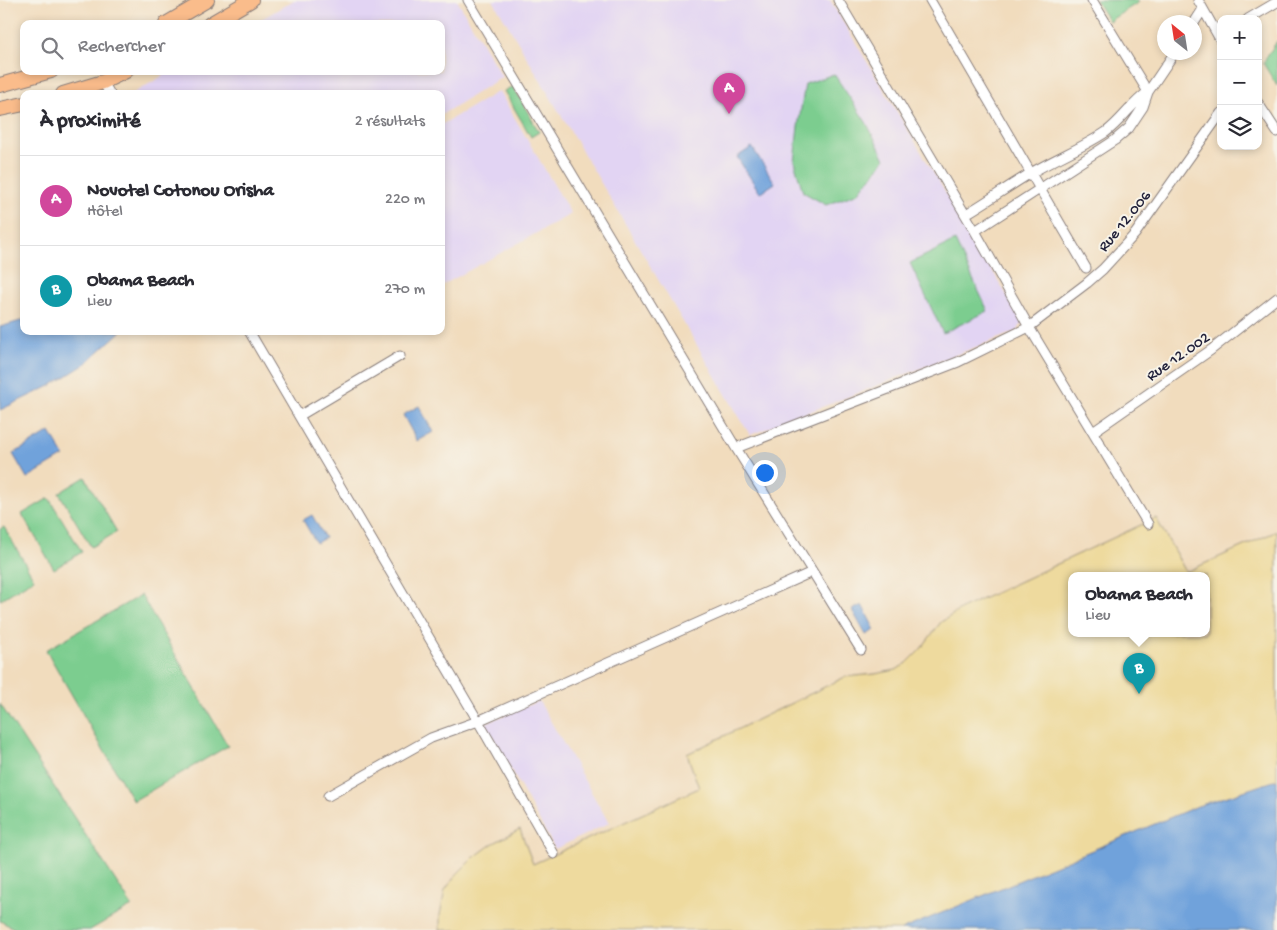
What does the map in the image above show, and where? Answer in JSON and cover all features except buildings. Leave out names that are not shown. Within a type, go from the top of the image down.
[{"type":"main road","points":[[173,20],[208,0]]},
{"type":"main road","points":[[217,20],[251,0]]},
{"type":"main road","points":[[0,85],[36,75]]},
{"type":"main road","points":[[91,90],[106,88],[121,75]]},
{"type":"main road","points":[[0,109],[20,105]]},
{"type":"street","points":[[468,0],[736,448],[861,650]]},
{"type":"street","points":[[838,0],[976,230],[1029,327],[1148,524]]},
{"type":"street","points":[[930,0],[1086,268]]},
{"type":"street","points":[[1092,0],[1148,92]]},
{"type":"street","points":[[1198,0],[1217,32]]},
{"type":"street","points":[[1255,15],[1277,2]]},
{"type":"street","points":[[1199,15],[1203,9]]},
{"type":"street","points":[[976,230],[1115,140],[1129,128],[1143,107],[1148,92],[1170,60]]},
{"type":"street","points":[[966,214],[994,198],[1031,172],[1084,146],[1107,131],[1137,99],[1148,92]]},
{"type":"street","points":[[1259,105],[1277,132]]},
{"type":"street","name":"Rue 12.006","points":[[736,448],[958,362],[1029,327],[1103,269],[1128,241],[1217,119]]},
{"type":"street","name":"Rue 12.002","points":[[1093,432],[1211,350],[1277,298]]},
{"type":"street","points":[[251,335],[554,854]]},
{"type":"street","points":[[299,416],[400,356]]},
{"type":"street","points":[[328,796],[431,738],[478,721],[812,572]]},
{"type":"shaded area","points":[[294,0],[457,0],[502,77],[445,113],[445,90],[139,90],[164,75],[445,75],[445,20],[260,20]]},
{"type":"shaded area","points":[[493,0],[830,0],[1023,322],[1017,331],[750,435]]},
{"type":"shaded area","points":[[499,91],[571,214],[445,284],[445,123]]},
{"type":"shaded area","points":[[539,701],[609,823],[555,849],[485,723]]},
{"type":"green space","points":[[1095,0],[1138,0],[1139,2],[1109,21]]},
{"type":"green space","points":[[1277,41],[1277,86],[1263,63]]},
{"type":"green space","points":[[834,74],[866,122],[885,159],[858,193],[826,205],[803,192],[794,161],[805,84]]},
{"type":"green space","points":[[513,86],[539,132],[531,137],[504,91]]},
{"type":"green space","points":[[955,241],[988,311],[943,333],[910,263]]},
{"type":"green space","points":[[85,477],[117,532],[91,547],[59,493]]},
{"type":"green space","points":[[49,498],[82,552],[54,569],[22,514]]},
{"type":"green space","points":[[4,527],[34,579],[0,600],[0,529]]},
{"type":"green space","points":[[141,595],[228,746],[133,801],[46,650]]},
{"type":"green space","points":[[0,704],[132,906],[90,930],[17,930],[0,921]]},
{"type":"sand","points":[[1156,518],[1186,572],[1277,531],[1277,780],[1198,806],[901,930],[440,930],[440,915],[445,890],[457,874],[473,858],[492,844],[520,829],[533,864],[699,788],[687,754],[845,677],[896,670],[907,663],[920,650],[941,622],[963,608]]},
{"type":"water","points":[[752,147],[775,183],[760,193],[737,157]]},
{"type":"water","points":[[20,321],[20,335],[117,335],[84,365],[52,385],[0,410],[0,327]]},
{"type":"water","points":[[419,406],[433,432],[417,441],[403,415]]},
{"type":"water","points":[[50,432],[64,456],[27,478],[13,454]]},
{"type":"water","points":[[312,515],[325,538],[316,543],[303,520]]},
{"type":"water","points":[[862,605],[875,630],[866,635],[852,610]]},
{"type":"water","points":[[1277,780],[1277,930],[901,930],[1198,806]]},
{"type":"place","name":"Novotel Cotonou Orisha","points":[[729,114]]},
{"type":"place","name":"Obama Beach","points":[[1139,694]]}]
